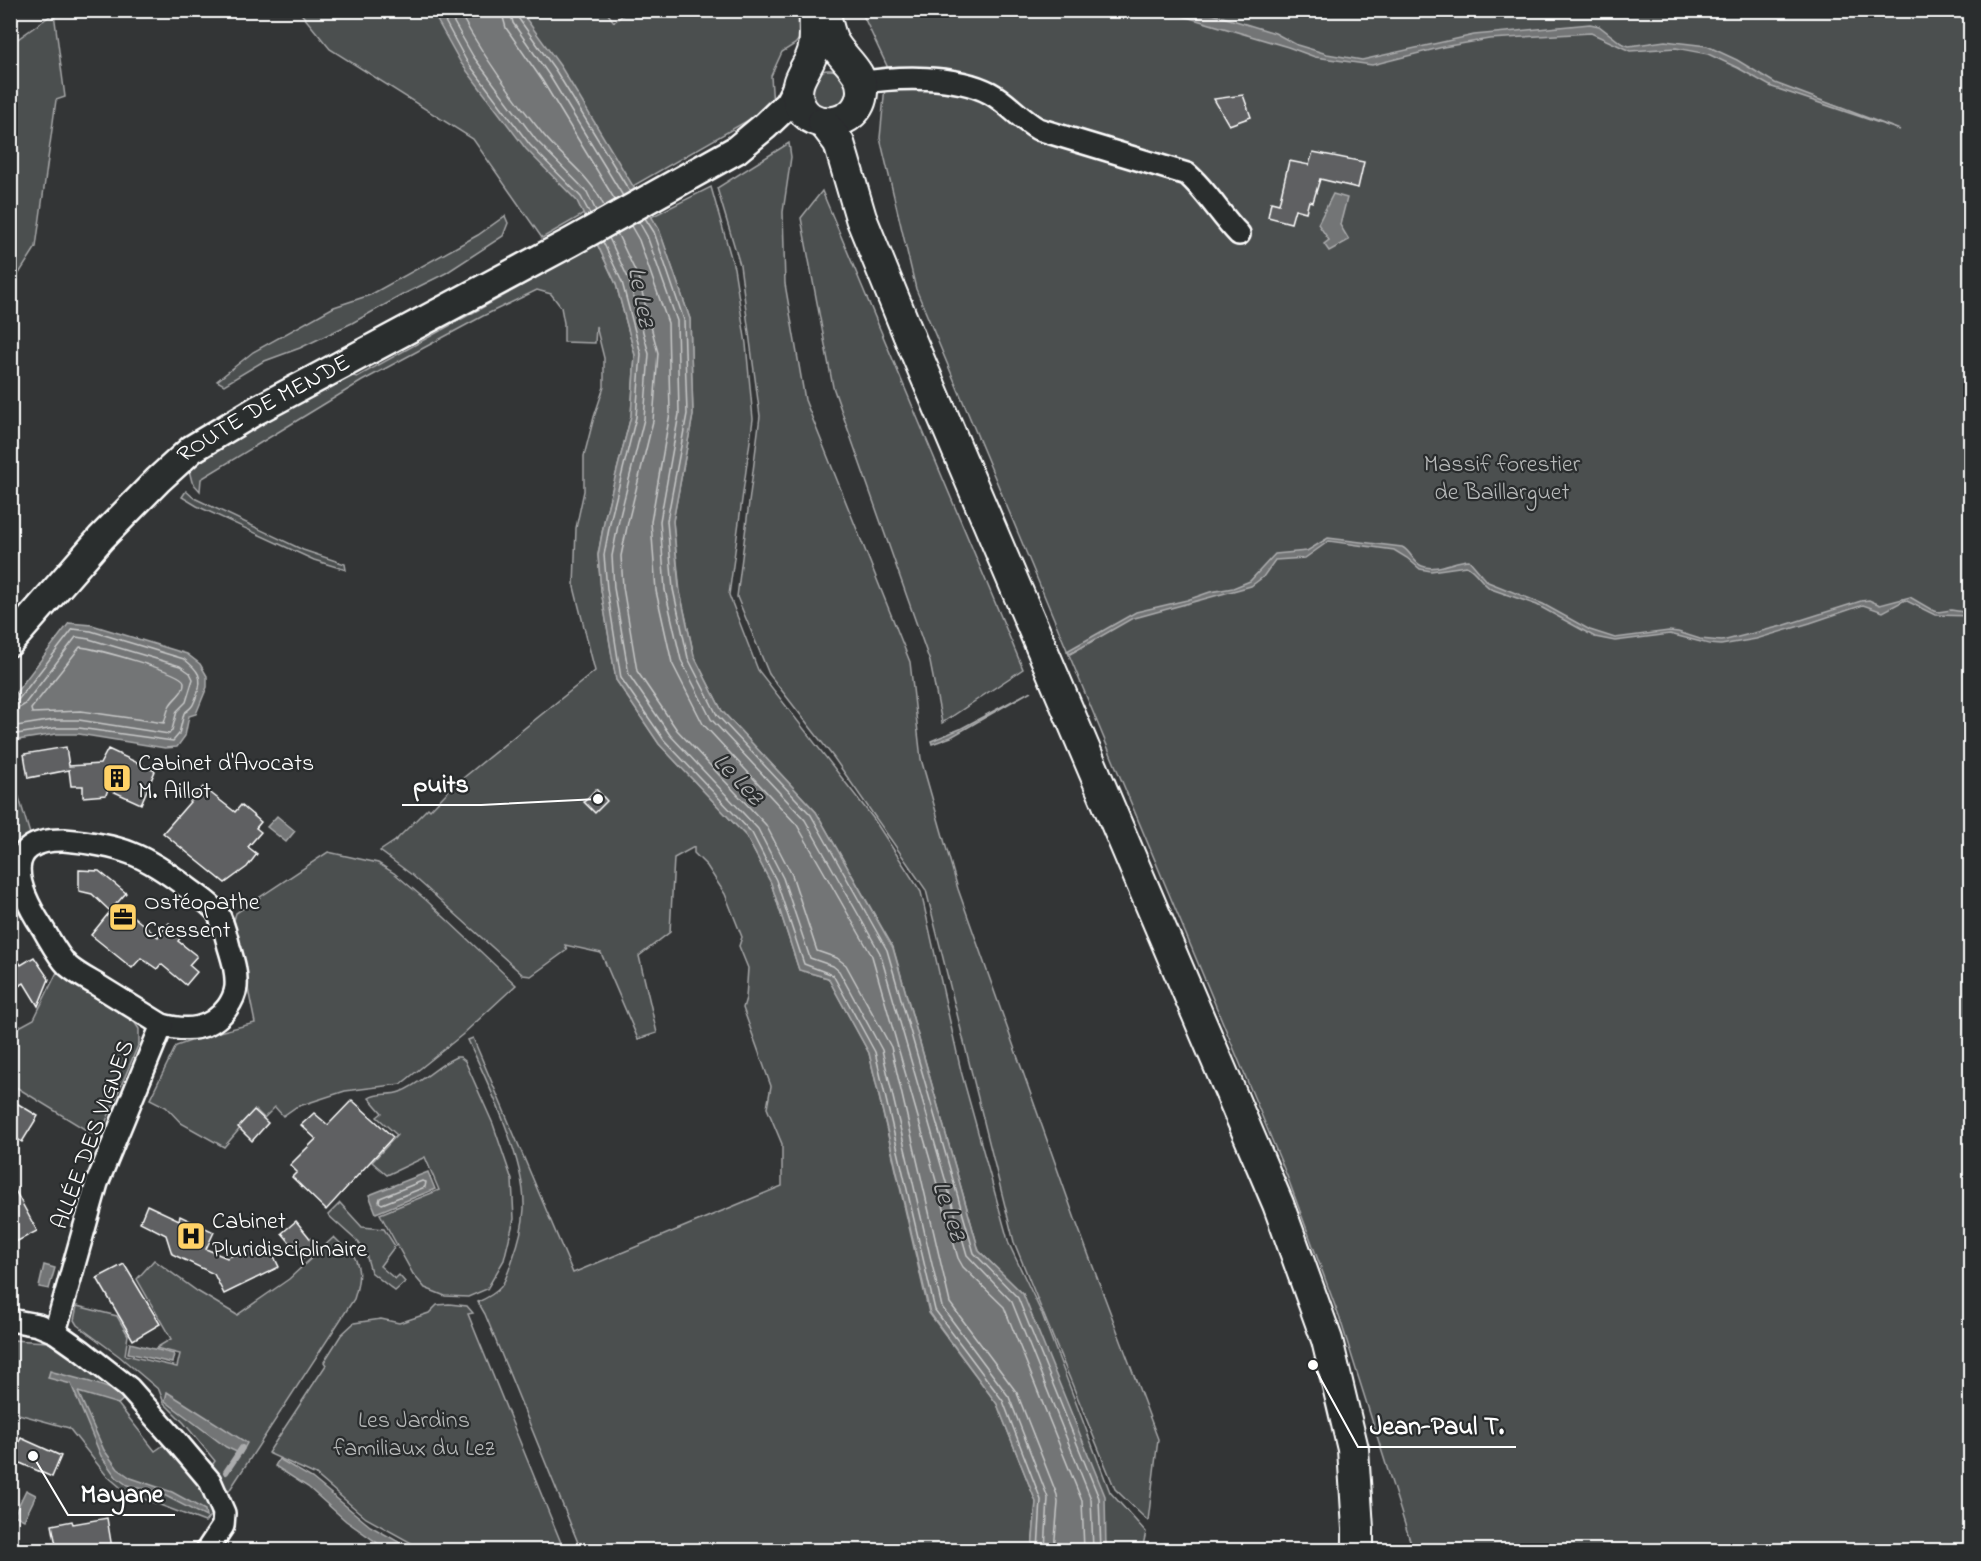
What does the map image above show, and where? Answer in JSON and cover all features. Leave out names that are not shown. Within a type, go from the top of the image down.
[{"type":"main road","points":[[814,10],[814,49],[808,98],[839,143],[861,218],[1152,913],[1278,1204],[1327,1340],[1353,1449],[1358,1551]]},
{"type":"main road","points":[[824,10],[831,38],[856,86],[854,138],[874,231],[897,306]]},
{"type":"main road","points":[[808,98],[841,121],[856,86]]},
{"type":"street","points":[[856,86],[880,79],[919,78],[977,87],[992,94],[1025,122],[1038,129],[1187,174],[1201,186],[1224,219],[1239,234]]},
{"type":"street","name":"ROUTE DE MENDE","points":[[10,642],[101,538],[192,449],[288,393],[571,242],[736,150],[788,104],[808,98]]},
{"type":"street","name":"ALLÉE DES VIGNES","points":[[64,840],[122,848],[153,863],[204,900],[218,914],[236,974],[232,1001],[220,1017],[201,1027],[184,1029],[162,1025],[79,973],[63,960],[34,916],[18,886],[15,875],[17,860],[29,844],[38,841],[64,840]]},
{"type":"street","name":"ALLÉE DES VIGNES","points":[[55,1332],[97,1183],[162,1025]]},
{"type":"street","points":[[10,1320],[30,1323],[55,1332],[129,1388],[210,1480],[224,1513],[223,1526],[207,1551]]},
{"type":"green space","points":[[605,10],[614,22],[628,11],[804,10],[807,29],[795,44],[782,52],[771,76],[773,106],[542,238],[473,139],[330,49],[299,11]]},
{"type":"green space","name":"Massif forestier de Baillarguet","points":[[1225,10],[1239,14],[1242,10],[1970,11],[1970,1550],[1413,1550],[1341,1322],[1287,1176],[916,289],[880,138],[887,66],[861,11]]},
{"type":"green space","points":[[54,13],[65,97],[56,100],[36,247],[11,286],[11,44]]},
{"type":"green space","points":[[829,70],[842,76],[848,89],[842,102],[829,108],[816,102],[810,89],[816,76]]},
{"type":"green space","points":[[789,143],[791,157],[783,212],[785,284],[805,400],[910,662],[921,759],[958,889],[1075,1219],[1158,1439],[1148,1521],[1115,1489],[1014,1242],[926,890],[834,758],[769,674],[737,597],[760,416],[740,265],[717,188]]},
{"type":"green space","points":[[711,187],[734,268],[746,344],[753,419],[729,595],[758,670],[873,818],[921,892],[961,1071],[1009,1244],[1042,1314],[1110,1492],[1146,1532],[1142,1550],[1106,1550],[1107,1546],[1023,1294],[979,1251],[893,947],[816,812],[722,711],[694,656],[680,592],[673,521],[693,415],[690,319],[659,230],[651,217]]},
{"type":"green space","points":[[822,191],[1023,669],[942,723],[930,662],[833,387],[801,218]]},
{"type":"green space","points":[[505,216],[508,223],[503,236],[446,273],[352,323],[300,348],[262,362],[224,385],[217,381],[253,352],[334,307],[370,295],[478,235]]},
{"type":"green space","points":[[597,244],[616,284],[635,355],[631,416],[605,517],[598,555],[601,590],[616,680],[659,744],[746,836],[771,883],[799,970],[828,978],[869,1053],[929,1313],[997,1404],[1036,1502],[1032,1550],[581,1550],[485,1314],[478,1302],[493,1294],[505,1281],[519,1240],[524,1209],[519,1169],[495,1100],[468,1040],[473,1038],[573,1273],[782,1186],[782,1144],[767,1108],[771,1086],[743,1008],[748,968],[739,946],[742,937],[725,894],[707,866],[694,853],[694,847],[674,858],[670,932],[639,956],[657,1033],[638,1039],[601,953],[565,945],[567,950],[531,976],[523,975],[412,875],[380,851],[395,841],[428,808],[430,810],[452,787],[595,671],[574,587],[576,528],[584,491],[584,456],[604,387],[604,358],[596,326],[595,343],[564,342],[561,307],[551,294],[537,290],[483,316],[362,381],[201,479],[200,491],[192,482],[189,470],[247,431],[349,375],[357,377]]},
{"type":"green space","points":[[186,491],[194,498],[303,550],[345,564],[346,570],[314,560],[197,506],[182,497]]},
{"type":"green space","points":[[10,768],[30,834],[19,843],[11,855]]},
{"type":"green space","points":[[328,852],[378,863],[394,873],[516,985],[462,1035],[401,1084],[345,1091],[296,1107],[283,1116],[275,1107],[264,1118],[256,1110],[224,1147],[181,1123],[166,1107],[150,1099],[176,1046],[255,1023],[234,920],[236,913]]},
{"type":"green space","points":[[59,968],[129,1014],[139,1029],[139,1043],[99,1138],[11,1084],[10,1032],[34,1019]]},
{"type":"green space","points":[[456,1057],[465,1061],[493,1124],[512,1180],[514,1219],[504,1260],[487,1289],[468,1297],[445,1296],[425,1288],[413,1274],[380,1214],[439,1190],[425,1157],[387,1175],[372,1162],[397,1135],[377,1117],[382,1113],[369,1098],[408,1089]]},
{"type":"green space","points":[[340,1203],[362,1227],[384,1229],[395,1246],[380,1266],[395,1279],[399,1275],[405,1282],[395,1291],[371,1272],[366,1254],[359,1243],[328,1215]]},
{"type":"green space","points":[[334,1237],[347,1250],[349,1249],[358,1266],[358,1285],[354,1299],[229,1491],[210,1468],[215,1461],[184,1423],[164,1403],[159,1390],[77,1325],[74,1320],[77,1306],[117,1316],[128,1335],[125,1355],[177,1367],[180,1354],[156,1348],[171,1339],[137,1279],[154,1260],[197,1291],[237,1315],[289,1279]]},
{"type":"green space","name":"Les Jardins familiaux du Lez","points":[[437,1305],[467,1306],[473,1313],[468,1314],[564,1550],[424,1550],[366,1518],[316,1475],[268,1453],[326,1365],[324,1362],[341,1335],[354,1323],[381,1319],[399,1323],[429,1313]]},
{"type":"green space","points":[[11,1340],[48,1342],[95,1370],[126,1397],[118,1404],[155,1451],[168,1442],[217,1507],[205,1522],[126,1492],[106,1475],[69,1428],[11,1412]]},
{"type":"water","name":"Le Lez","points":[[432,11],[523,11],[524,16],[561,67],[659,229],[690,319],[693,415],[673,521],[679,588],[694,656],[722,711],[816,812],[893,948],[979,1251],[1023,1294],[1105,1496],[1106,1550],[1032,1550],[1036,1502],[997,1404],[930,1313],[869,1053],[828,978],[799,970],[771,883],[746,836],[659,744],[616,680],[601,590],[598,555],[605,517],[631,416],[635,355],[616,284],[577,201],[526,149],[461,63]]},
{"type":"water","points":[[1166,11],[1203,11],[1275,33],[1297,45],[1327,54],[1362,60],[1474,35],[1590,24],[1599,26],[1621,43],[1629,46],[1665,41],[1707,46],[1737,60],[1775,83],[1900,130],[1772,87],[1708,54],[1676,48],[1630,51],[1591,33],[1489,39],[1443,47],[1372,65],[1315,57]]},
{"type":"water","points":[[1333,194],[1347,198],[1340,225],[1349,240],[1329,251],[1324,244],[1329,240],[1318,224]]},
{"type":"water","points":[[1328,538],[1402,547],[1419,564],[1433,568],[1469,560],[1488,582],[1543,604],[1590,630],[1615,638],[1669,631],[1700,639],[1722,641],[1782,626],[1861,601],[1869,600],[1880,605],[1910,597],[1938,612],[1951,610],[1970,613],[1970,616],[1935,615],[1905,600],[1883,612],[1863,605],[1756,639],[1721,645],[1670,634],[1615,641],[1595,637],[1537,605],[1491,589],[1466,566],[1431,571],[1420,569],[1394,550],[1329,541],[1305,558],[1275,560],[1263,577],[1251,586],[1131,619],[1070,654],[1067,651],[1136,612],[1233,588],[1250,581],[1275,554],[1307,551]]},
{"type":"water","points":[[69,623],[92,625],[187,654],[200,664],[207,676],[207,687],[196,714],[189,716],[185,736],[177,747],[165,748],[79,734],[56,734],[11,741],[11,699]]},
{"type":"water","points":[[1031,691],[951,737],[932,744],[931,741],[960,729]]},
{"type":"water","points":[[277,816],[295,831],[286,842],[267,827]]},
{"type":"water","points":[[428,1172],[435,1189],[376,1213],[369,1195]]},
{"type":"water","points":[[44,1265],[55,1268],[49,1289],[39,1287]]},
{"type":"water","points":[[130,1343],[174,1354],[172,1363],[128,1353]]},
{"type":"water","points":[[50,1371],[99,1385],[126,1397],[118,1404],[78,1392],[104,1450],[118,1469],[131,1478],[172,1492],[205,1510],[206,1517],[160,1493],[127,1485],[116,1477],[101,1456],[71,1384],[48,1378]]},
{"type":"water","points":[[167,1392],[247,1443],[241,1454],[226,1447],[165,1401]]},
{"type":"water","points":[[279,1459],[312,1478],[370,1526],[413,1550],[391,1550],[379,1544],[346,1521],[308,1487],[275,1466]]},
{"type":"water","points":[[26,1490],[36,1495],[24,1520],[14,1515]]},
{"type":"building","points":[[1243,95],[1251,117],[1229,125],[1214,99]]},
{"type":"building","points":[[1313,152],[1364,162],[1358,188],[1320,179],[1313,202],[1309,201],[1306,212],[1295,209],[1291,223],[1268,217],[1271,202],[1279,204],[1289,161],[1309,165]]},
{"type":"building","name":"Cabinet d'Avocats M. Aillot","points":[[66,747],[69,766],[100,764],[108,749],[155,771],[141,804],[108,789],[106,795],[83,797],[83,786],[71,786],[69,770],[28,778],[24,754]]},
{"type":"building","points":[[203,787],[235,812],[241,805],[261,822],[256,828],[261,832],[248,847],[257,854],[247,867],[225,883],[163,833]]},
{"type":"building","points":[[596,789],[607,801],[595,813],[584,802]]},
{"type":"building","points":[[79,870],[99,871],[126,893],[110,911],[92,894],[79,891]]},
{"type":"building","points":[[117,903],[158,937],[169,923],[183,934],[178,941],[197,956],[189,965],[197,972],[186,985],[161,964],[157,969],[141,958],[132,968],[91,935]]},
{"type":"building","points":[[10,948],[21,965],[34,957],[49,979],[38,1006],[24,983],[10,991]]},
{"type":"building","points":[[10,1099],[38,1116],[22,1142],[10,1135]]},
{"type":"building","points":[[352,1100],[393,1137],[326,1210],[292,1177],[297,1172],[290,1165],[316,1139],[301,1125],[314,1113],[328,1125]]},
{"type":"building","points":[[254,1110],[268,1123],[252,1141],[238,1127]]},
{"type":"building","points":[[10,1181],[37,1231],[10,1245]]},
{"type":"building","points":[[147,1205],[179,1220],[180,1216],[214,1232],[206,1249],[227,1258],[253,1246],[257,1254],[268,1244],[279,1267],[224,1294],[214,1274],[172,1254],[166,1235],[140,1222]]},
{"type":"building","points":[[296,1221],[317,1247],[303,1258],[282,1233]]},
{"type":"building","points":[[124,1264],[160,1324],[133,1340],[97,1278]]},
{"type":"building","points":[[21,1438],[61,1456],[52,1477],[11,1459]]},
{"type":"building","points":[[107,1518],[112,1548],[78,1551],[77,1546],[57,1550],[52,1525]]},
{"type":"waterway","points":[[226,1472],[242,1448]]},
{"type":"place","name":"Cabinet d'Avocats M. Aillot","points":[[117,778]]},
{"type":"place","name":"puits","points":[[598,799]]},
{"type":"place","name":"Ostéopathe Cressent","points":[[123,917]]},
{"type":"place","name":"Cabinet Pluridisciplinaire","points":[[191,1236]]},
{"type":"place","name":"Jean-Paul T.","points":[[1313,1365]]},
{"type":"place","name":"Mayane","points":[[33,1456]]}]
